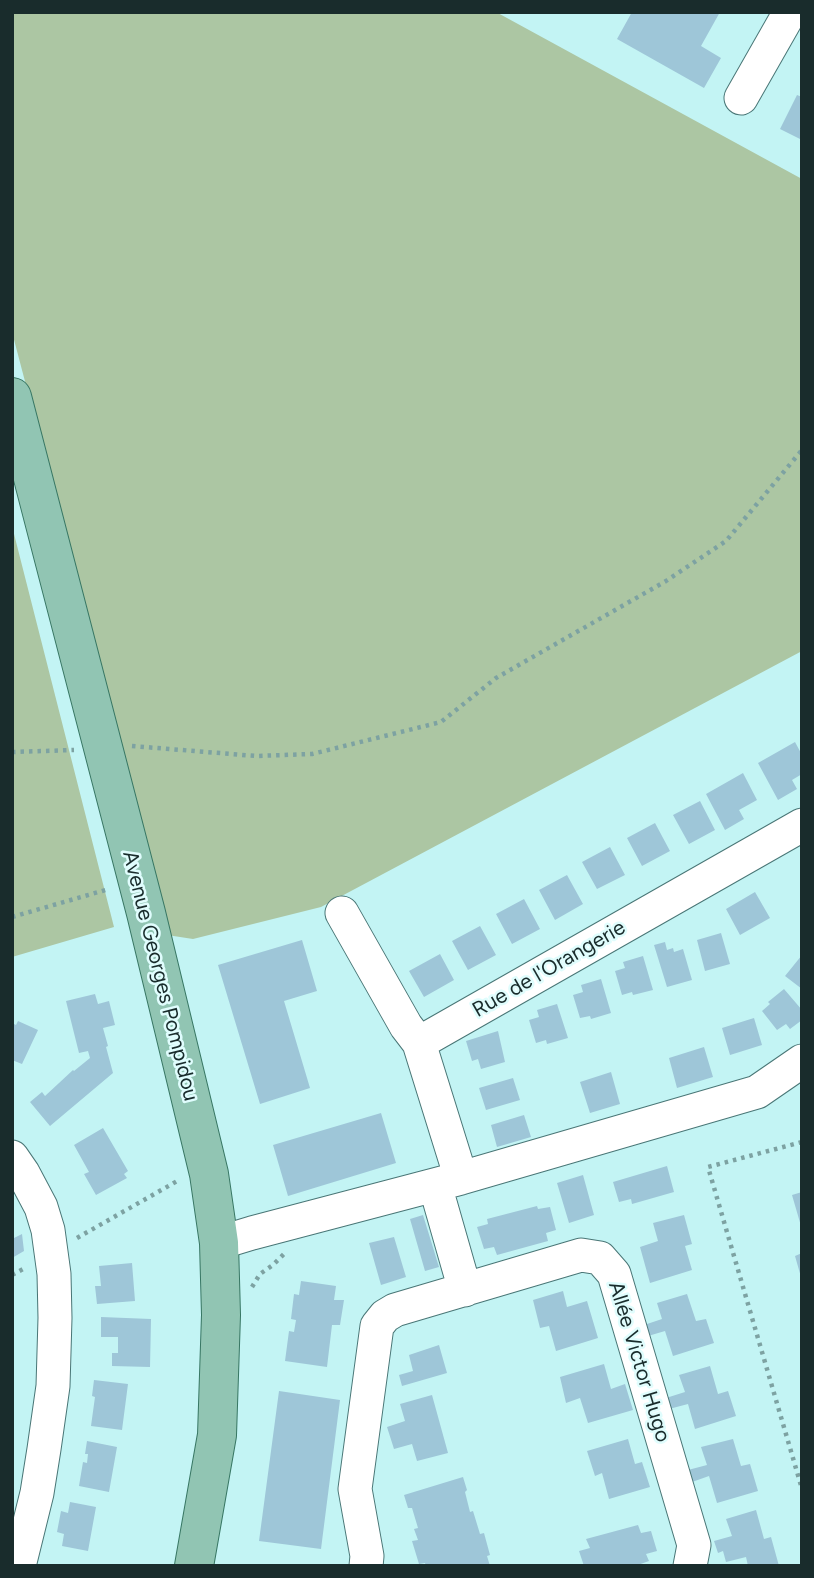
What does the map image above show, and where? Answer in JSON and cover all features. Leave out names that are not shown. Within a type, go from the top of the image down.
[{"type":"main road","name":"Avenue Georges Pompidou","points":[[12,397],[146,913],[209,1174],[219,1243],[221,1315],[217,1435],[194,1566]]},
{"type":"street","points":[[741,98],[790,12]]},
{"type":"street","name":"Rue de l'Orangerie","points":[[419,1043],[802,825]]},
{"type":"street","points":[[342,913],[406,1026],[419,1043],[448,1181],[465,1290]]},
{"type":"street","points":[[219,1243],[448,1181],[757,1092],[802,1062]]},
{"type":"street","points":[[12,1157],[41,1207],[48,1230],[55,1318],[53,1386],[37,1493],[19,1566]]},
{"type":"street","name":"Allée Victor Hugo","points":[[366,1566],[367,1556],[355,1489],[377,1326],[395,1310],[581,1255],[600,1258],[614,1274],[694,1545],[690,1566]]},
{"type":"path","points":[[121,744],[256,756],[312,754],[441,722],[496,678],[666,581],[726,541],[802,450]]},
{"type":"path","points":[[12,752],[76,750],[74,743]]},
{"type":"path","points":[[12,918],[114,888],[112,880]]},
{"type":"path","points":[[802,1142],[708,1167],[802,1489]]},
{"type":"path","points":[[51,1252],[183,1178],[209,1174]]},
{"type":"path","points":[[252,1295],[252,1285],[260,1274],[293,1246]]},
{"type":"green space","points":[[12,12],[496,12],[802,179],[802,651],[321,907],[193,939],[167,935],[117,731],[12,332]]},
{"type":"green space","points":[[12,526],[114,927],[12,957]]},
{"type":"building","points":[[632,12],[720,12],[701,46],[721,58],[704,88],[617,39]]},
{"type":"building","points":[[797,95],[802,97],[802,140],[780,129]]},
{"type":"building","points":[[795,742],[802,755],[802,774],[792,780],[797,789],[778,800],[758,763]]},
{"type":"building","points":[[743,773],[757,800],[739,810],[744,819],[725,830],[706,794]]},
{"type":"building","points":[[700,801],[715,830],[689,844],[673,815]]},
{"type":"building","points":[[655,823],[670,851],[642,866],[627,838]]},
{"type":"building","points":[[610,847],[625,875],[597,889],[582,862]]},
{"type":"building","points":[[567,875],[583,904],[555,920],[539,890]]},
{"type":"building","points":[[755,892],[770,918],[740,935],[726,909]]},
{"type":"building","points":[[524,899],[540,929],[512,944],[496,914]]},
{"type":"building","points":[[480,926],[496,955],[468,970],[452,941]]},
{"type":"building","points":[[721,933],[730,964],[705,971],[697,940]]},
{"type":"building","points":[[302,940],[317,991],[284,1001],[310,1088],[260,1104],[218,965]]},
{"type":"building","points":[[665,942],[667,950],[673,948],[674,952],[683,949],[692,980],[667,987],[654,945]]},
{"type":"building","points":[[440,954],[454,980],[424,997],[409,971]]},
{"type":"building","points":[[802,955],[802,989],[785,976]]},
{"type":"building","points":[[643,956],[653,990],[622,995],[615,971],[625,968],[623,962]]},
{"type":"building","points":[[601,979],[611,1013],[591,1019],[590,1016],[580,1018],[573,995],[583,992],[581,985]]},
{"type":"building","points":[[784,989],[802,1010],[802,1020],[790,1029],[786,1024],[777,1030],[762,1011],[770,1004],[768,1002]]},
{"type":"building","points":[[95,994],[98,1004],[109,1001],[115,1025],[103,1028],[113,1073],[50,1126],[30,1102],[42,1092],[45,1096],[90,1058],[88,1051],[79,1053],[66,1001]]},
{"type":"building","points":[[557,1004],[568,1038],[547,1044],[546,1040],[536,1043],[529,1020],[539,1017],[537,1010]]},
{"type":"building","points":[[754,1018],[762,1045],[730,1055],[722,1028]]},
{"type":"building","points":[[18,1021],[38,1030],[22,1064],[12,1060],[12,1023],[16,1025]]},
{"type":"building","points":[[498,1031],[505,1062],[481,1069],[478,1059],[472,1061],[466,1041]]},
{"type":"building","points":[[704,1047],[713,1077],[677,1088],[669,1058]]},
{"type":"building","points":[[611,1072],[620,1104],[590,1113],[580,1082]]},
{"type":"building","points":[[513,1078],[520,1100],[486,1110],[479,1088]]},
{"type":"building","points":[[381,1113],[396,1163],[288,1196],[273,1145]]},
{"type":"building","points":[[524,1115],[531,1137],[497,1147],[491,1125]]},
{"type":"building","points":[[103,1128],[128,1171],[124,1174],[127,1178],[96,1195],[84,1174],[89,1172],[74,1145]]},
{"type":"building","points":[[667,1166],[674,1192],[632,1204],[631,1199],[619,1202],[613,1182]]},
{"type":"building","points":[[583,1175],[594,1215],[569,1223],[557,1183]]},
{"type":"building","points":[[802,1192],[802,1226],[801,1226],[792,1195]]},
{"type":"building","points":[[537,1206],[538,1209],[550,1207],[556,1230],[546,1233],[548,1241],[497,1255],[494,1247],[484,1249],[477,1227],[488,1224],[487,1219]]},
{"type":"building","points":[[423,1215],[439,1267],[425,1271],[410,1219]]},
{"type":"building","points":[[684,1215],[692,1244],[685,1246],[692,1270],[650,1283],[640,1247],[658,1241],[653,1223]]},
{"type":"building","points":[[22,1234],[24,1251],[12,1258],[12,1239]]},
{"type":"building","points":[[394,1237],[406,1277],[381,1285],[369,1243]]},
{"type":"building","points":[[802,1253],[802,1277],[801,1277],[795,1256]]},
{"type":"building","points":[[132,1263],[135,1301],[97,1304],[95,1286],[101,1286],[99,1266]]},
{"type":"building","points":[[301,1281],[336,1286],[334,1300],[344,1300],[340,1325],[332,1325],[327,1367],[285,1361],[289,1331],[294,1332],[296,1320],[291,1319],[294,1294],[299,1295]]},
{"type":"building","points":[[563,1291],[567,1307],[587,1301],[598,1338],[556,1351],[549,1326],[540,1328],[533,1300]]},
{"type":"building","points":[[687,1294],[696,1321],[706,1319],[714,1343],[673,1356],[665,1331],[648,1336],[644,1325],[662,1319],[657,1303]]},
{"type":"building","points":[[101,1317],[151,1319],[150,1367],[112,1366],[112,1353],[118,1353],[118,1337],[101,1337]]},
{"type":"building","points":[[439,1345],[447,1373],[402,1386],[399,1375],[413,1371],[409,1355]]},
{"type":"building","points":[[604,1364],[611,1389],[625,1384],[633,1410],[588,1423],[580,1398],[566,1403],[560,1377]]},
{"type":"building","points":[[710,1366],[718,1394],[728,1391],[736,1416],[695,1429],[688,1404],[669,1409],[666,1398],[685,1392],[679,1375]]},
{"type":"building","points":[[94,1380],[128,1384],[122,1430],[91,1426],[95,1397],[92,1396]]},
{"type":"building","points":[[279,1391],[340,1400],[321,1549],[259,1541]]},
{"type":"building","points":[[432,1395],[448,1453],[417,1461],[412,1444],[394,1449],[387,1427],[405,1421],[400,1404]]},
{"type":"building","points":[[628,1439],[635,1464],[642,1462],[650,1487],[609,1499],[602,1473],[595,1476],[587,1451]]},
{"type":"building","points":[[733,1439],[741,1466],[750,1464],[758,1491],[717,1503],[709,1476],[692,1482],[688,1470],[707,1465],[701,1447]]},
{"type":"building","points":[[87,1441],[117,1447],[109,1492],[79,1486],[83,1462],[87,1463]]},
{"type":"building","points":[[463,1477],[470,1512],[473,1511],[480,1534],[484,1533],[490,1566],[419,1564],[412,1541],[418,1540],[414,1529],[418,1528],[412,1508],[408,1508],[404,1495]]},
{"type":"building","points":[[70,1502],[96,1507],[88,1551],[62,1546],[64,1534],[57,1532],[61,1511],[68,1513]]},
{"type":"building","points":[[756,1510],[764,1539],[771,1537],[779,1566],[748,1566],[746,1557],[726,1562],[723,1551],[718,1553],[714,1541],[732,1536],[726,1519]]},
{"type":"building","points":[[638,1525],[641,1533],[651,1531],[657,1551],[646,1554],[649,1561],[635,1566],[584,1566],[579,1551],[590,1548],[586,1539]]}]
